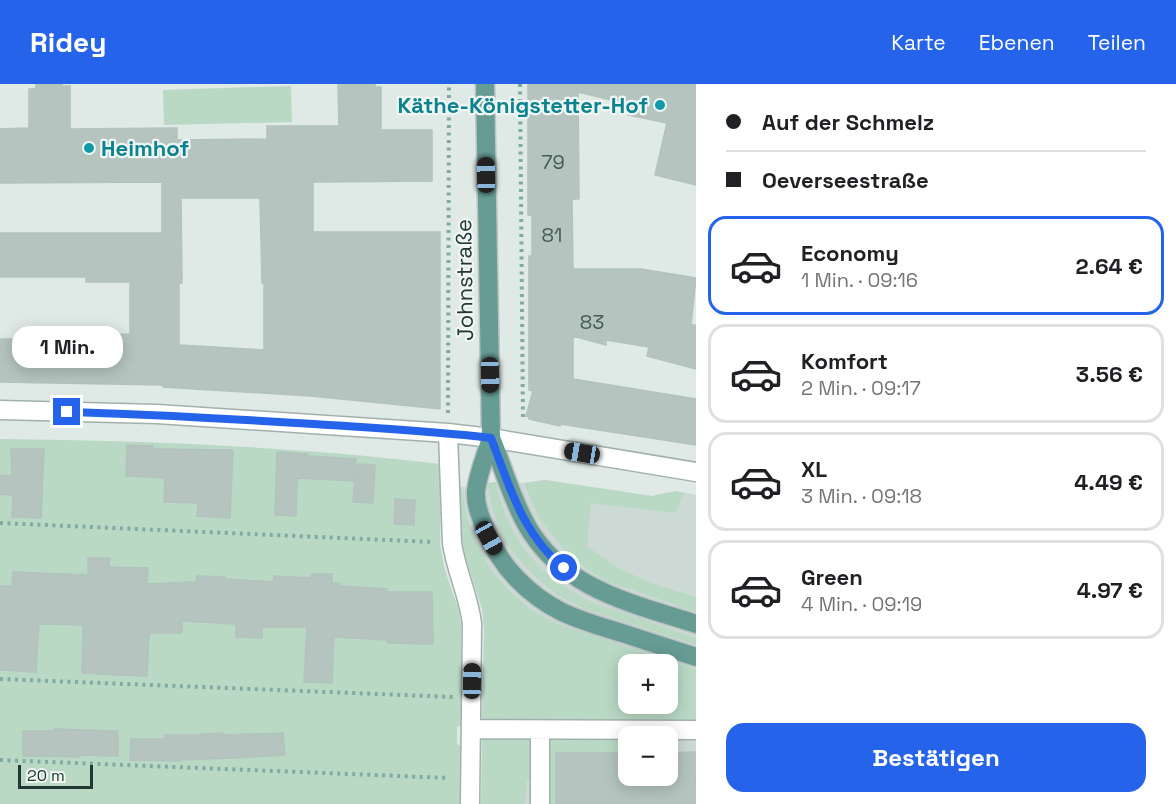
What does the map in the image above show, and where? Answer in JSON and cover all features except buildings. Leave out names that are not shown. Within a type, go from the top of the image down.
[{"type":"main road","name":"Johnstraße","points":[[485,84],[491,438]]},
{"type":"main road","points":[[491,438],[527,526],[555,561],[574,576],[600,591],[696,624]]},
{"type":"main road","points":[[491,438],[478,480],[476,493],[479,513],[497,553],[525,587],[543,601],[581,620],[696,657]]},
{"type":"street","points":[[0,410],[157,414],[448,433],[696,472]]},
{"type":"street","points":[[448,433],[452,543],[454,558],[470,607],[472,647],[470,804]]},
{"type":"street","points":[[471,729],[696,730]]},
{"type":"street","points":[[540,730],[540,804]]},
{"type":"path","points":[[448,433],[449,84]]},
{"type":"path","points":[[520,84],[523,419]]},
{"type":"path","points":[[0,524],[452,543]]},
{"type":"path","points":[[0,680],[471,698]]},
{"type":"path","points":[[0,760],[471,779]]},
{"type":"shaded area","points":[[544,480],[652,496],[676,491],[696,495],[696,804],[503,804],[509,590],[492,570],[478,546],[466,513],[462,487],[496,482],[524,483]]},
{"type":"green space","points":[[291,86],[292,122],[164,125],[163,90]]},
{"type":"green space","points":[[0,439],[229,446],[441,464],[440,545],[461,624],[461,726],[457,727],[457,744],[461,746],[460,804],[0,804]]},
{"type":"green space","points":[[545,480],[652,496],[676,491],[684,493],[676,513],[591,503],[587,546],[619,569],[657,585],[696,597],[696,612],[605,581],[570,557],[540,520],[524,483]]},
{"type":"green space","points":[[496,482],[501,502],[516,537],[527,552],[554,579],[592,602],[696,638],[696,645],[585,609],[556,594],[532,574],[506,543],[493,512],[487,483]]},
{"type":"green space","points":[[459,487],[462,487],[466,513],[478,546],[492,570],[530,609],[558,624],[650,654],[618,654],[618,714],[678,714],[678,663],[696,669],[696,724],[484,722],[482,718],[484,630],[482,609],[464,553]]},
{"type":"green space","points":[[532,736],[532,775],[527,781],[525,804],[481,804],[482,738]]},
{"type":"green space","points":[[618,736],[618,753],[556,753],[556,804],[545,804],[547,737]]},
{"type":"place","name":"Käthe-Königstetter-Hof","points":[[660,105]]},
{"type":"place","name":"Heimhof","points":[[89,148]]},
{"type":"route","points":[[67,412],[157,414],[448,433],[491,438],[527,526],[540,544],[564,568]]}]
